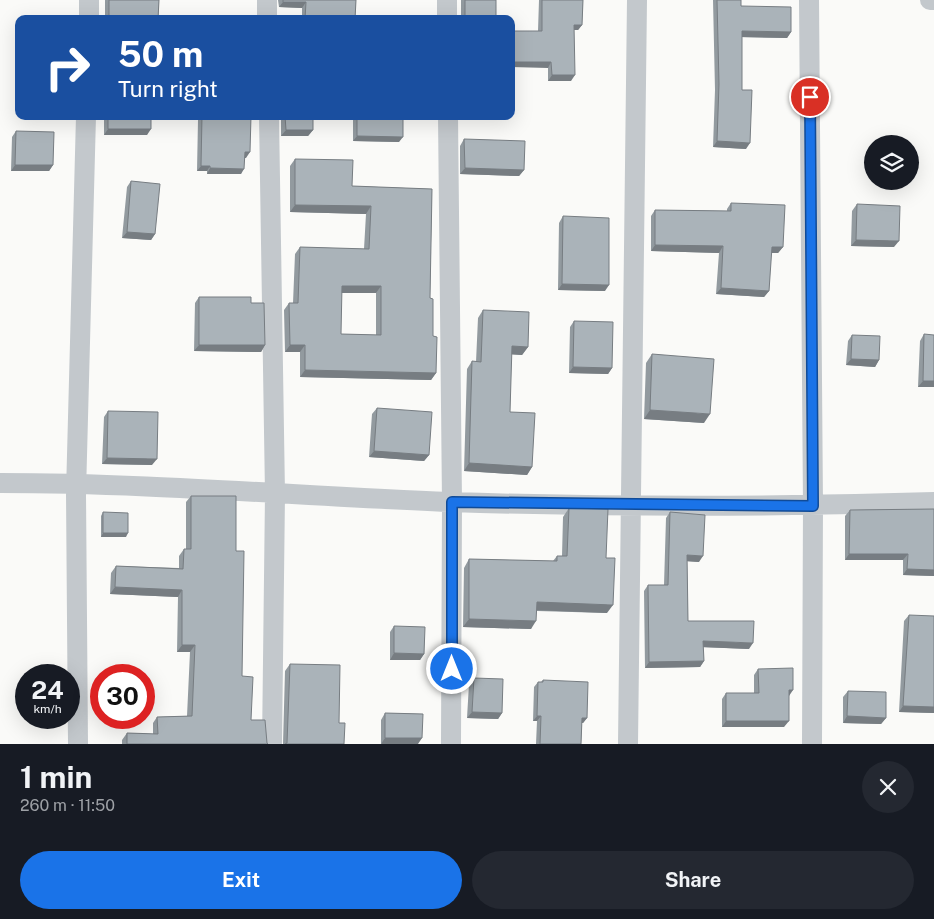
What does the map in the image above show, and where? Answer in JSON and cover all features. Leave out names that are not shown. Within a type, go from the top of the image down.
[{"type":"street","points":[[89,0],[89,15]]},
{"type":"street","points":[[267,0],[267,15]]},
{"type":"street","points":[[447,0],[447,15]]},
{"type":"street","points":[[628,744],[637,0]]},
{"type":"street","points":[[809,0],[813,506],[812,744]]},
{"type":"street","points":[[78,744],[76,483],[86,120]]},
{"type":"street","points":[[269,120],[275,494],[272,744]]},
{"type":"street","points":[[448,120],[452,502],[451,744]]},
{"type":"street","points":[[0,483],[76,483],[452,502],[813,506],[934,502]]},
{"type":"building","points":[[109,0],[159,0],[158,15],[109,15]]},
{"type":"building","points":[[283,0],[356,0],[355,15],[305,15],[306,2],[283,2]]},
{"type":"building","points":[[465,0],[496,0],[496,15],[465,15]]},
{"type":"building","points":[[542,0],[583,0],[582,25],[574,25],[575,75],[552,75],[551,62],[515,62],[515,31],[542,31]]},
{"type":"building","points":[[717,0],[741,0],[741,6],[791,7],[791,32],[742,31],[742,90],[752,90],[750,143],[717,141],[719,84]]},
{"type":"building","points":[[108,120],[151,120],[151,129],[108,129]]},
{"type":"building","points":[[202,120],[251,120],[250,152],[245,152],[244,169],[201,166]]},
{"type":"building","points":[[285,120],[313,120],[313,130],[286,130]]},
{"type":"building","points":[[357,120],[403,120],[403,137],[357,136]]},
{"type":"building","points":[[16,131],[54,132],[53,165],[15,165]]},
{"type":"building","points":[[464,139],[525,141],[524,170],[465,168]]},
{"type":"building","points":[[295,159],[353,160],[352,186],[432,189],[430,298],[433,299],[433,336],[437,337],[436,373],[305,370],[305,345],[290,345],[289,303],[298,303],[300,247],[369,249],[371,206],[295,205]],"holes":[[[342,286],[381,286],[381,335],[341,334]]]},
{"type":"building","points":[[131,181],[160,184],[155,234],[127,232]]},
{"type":"building","points":[[731,203],[785,205],[783,247],[772,247],[769,291],[721,288],[723,246],[655,245],[655,210],[731,211]]},
{"type":"building","points":[[857,204],[900,206],[899,241],[856,240]]},
{"type":"building","points":[[563,216],[609,218],[609,285],[562,284]]},
{"type":"building","points":[[199,297],[251,297],[251,303],[264,303],[265,345],[199,345]]},
{"type":"building","points":[[483,310],[529,312],[528,347],[512,346],[510,412],[535,413],[532,467],[469,463],[472,361],[481,362]]},
{"type":"building","points":[[574,321],[613,322],[612,368],[573,367]]},
{"type":"building","points":[[924,334],[934,335],[934,381],[923,381]]},
{"type":"building","points":[[852,335],[880,336],[879,360],[851,359]]},
{"type":"building","points":[[652,354],[714,359],[710,414],[650,410]]},
{"type":"building","points":[[377,408],[432,412],[429,455],[374,451]]},
{"type":"building","points":[[108,411],[158,412],[157,459],[107,458]]},
{"type":"building","points":[[191,496],[236,496],[236,551],[244,551],[242,676],[253,677],[251,720],[265,720],[268,744],[127,744],[127,733],[158,734],[157,717],[192,716],[195,645],[182,645],[182,590],[115,587],[116,566],[183,569],[184,549],[191,549]]},
{"type":"building","points":[[569,508],[608,509],[606,558],[615,558],[613,605],[537,602],[536,621],[469,619],[469,559],[557,561],[557,556],[567,556]]},
{"type":"building","points":[[934,509],[934,570],[907,569],[908,554],[849,554],[850,510]]},
{"type":"building","points":[[103,512],[128,513],[128,533],[103,533]]},
{"type":"building","points":[[670,512],[705,515],[703,556],[687,555],[688,621],[754,621],[753,643],[703,641],[704,661],[649,662],[648,585],[668,585]]},
{"type":"building","points":[[909,615],[934,616],[934,707],[903,706]]},
{"type":"building","points":[[394,626],[425,627],[424,654],[394,653]]},
{"type":"building","points":[[290,664],[340,665],[339,723],[345,723],[344,744],[285,744],[287,743]]},
{"type":"building","points":[[793,668],[793,690],[789,690],[789,721],[726,721],[726,693],[759,693],[758,669]]},
{"type":"building","points":[[474,678],[503,679],[502,713],[472,712]]},
{"type":"building","points":[[543,680],[588,682],[587,718],[582,718],[581,744],[540,744],[541,716],[537,716],[538,682],[543,682]]},
{"type":"building","points":[[848,691],[886,692],[886,718],[847,716]]},
{"type":"building","points":[[385,713],[423,714],[422,738],[385,738]]},
{"type":"route","points":[[452,669],[452,502],[813,506],[810,97]]}]
